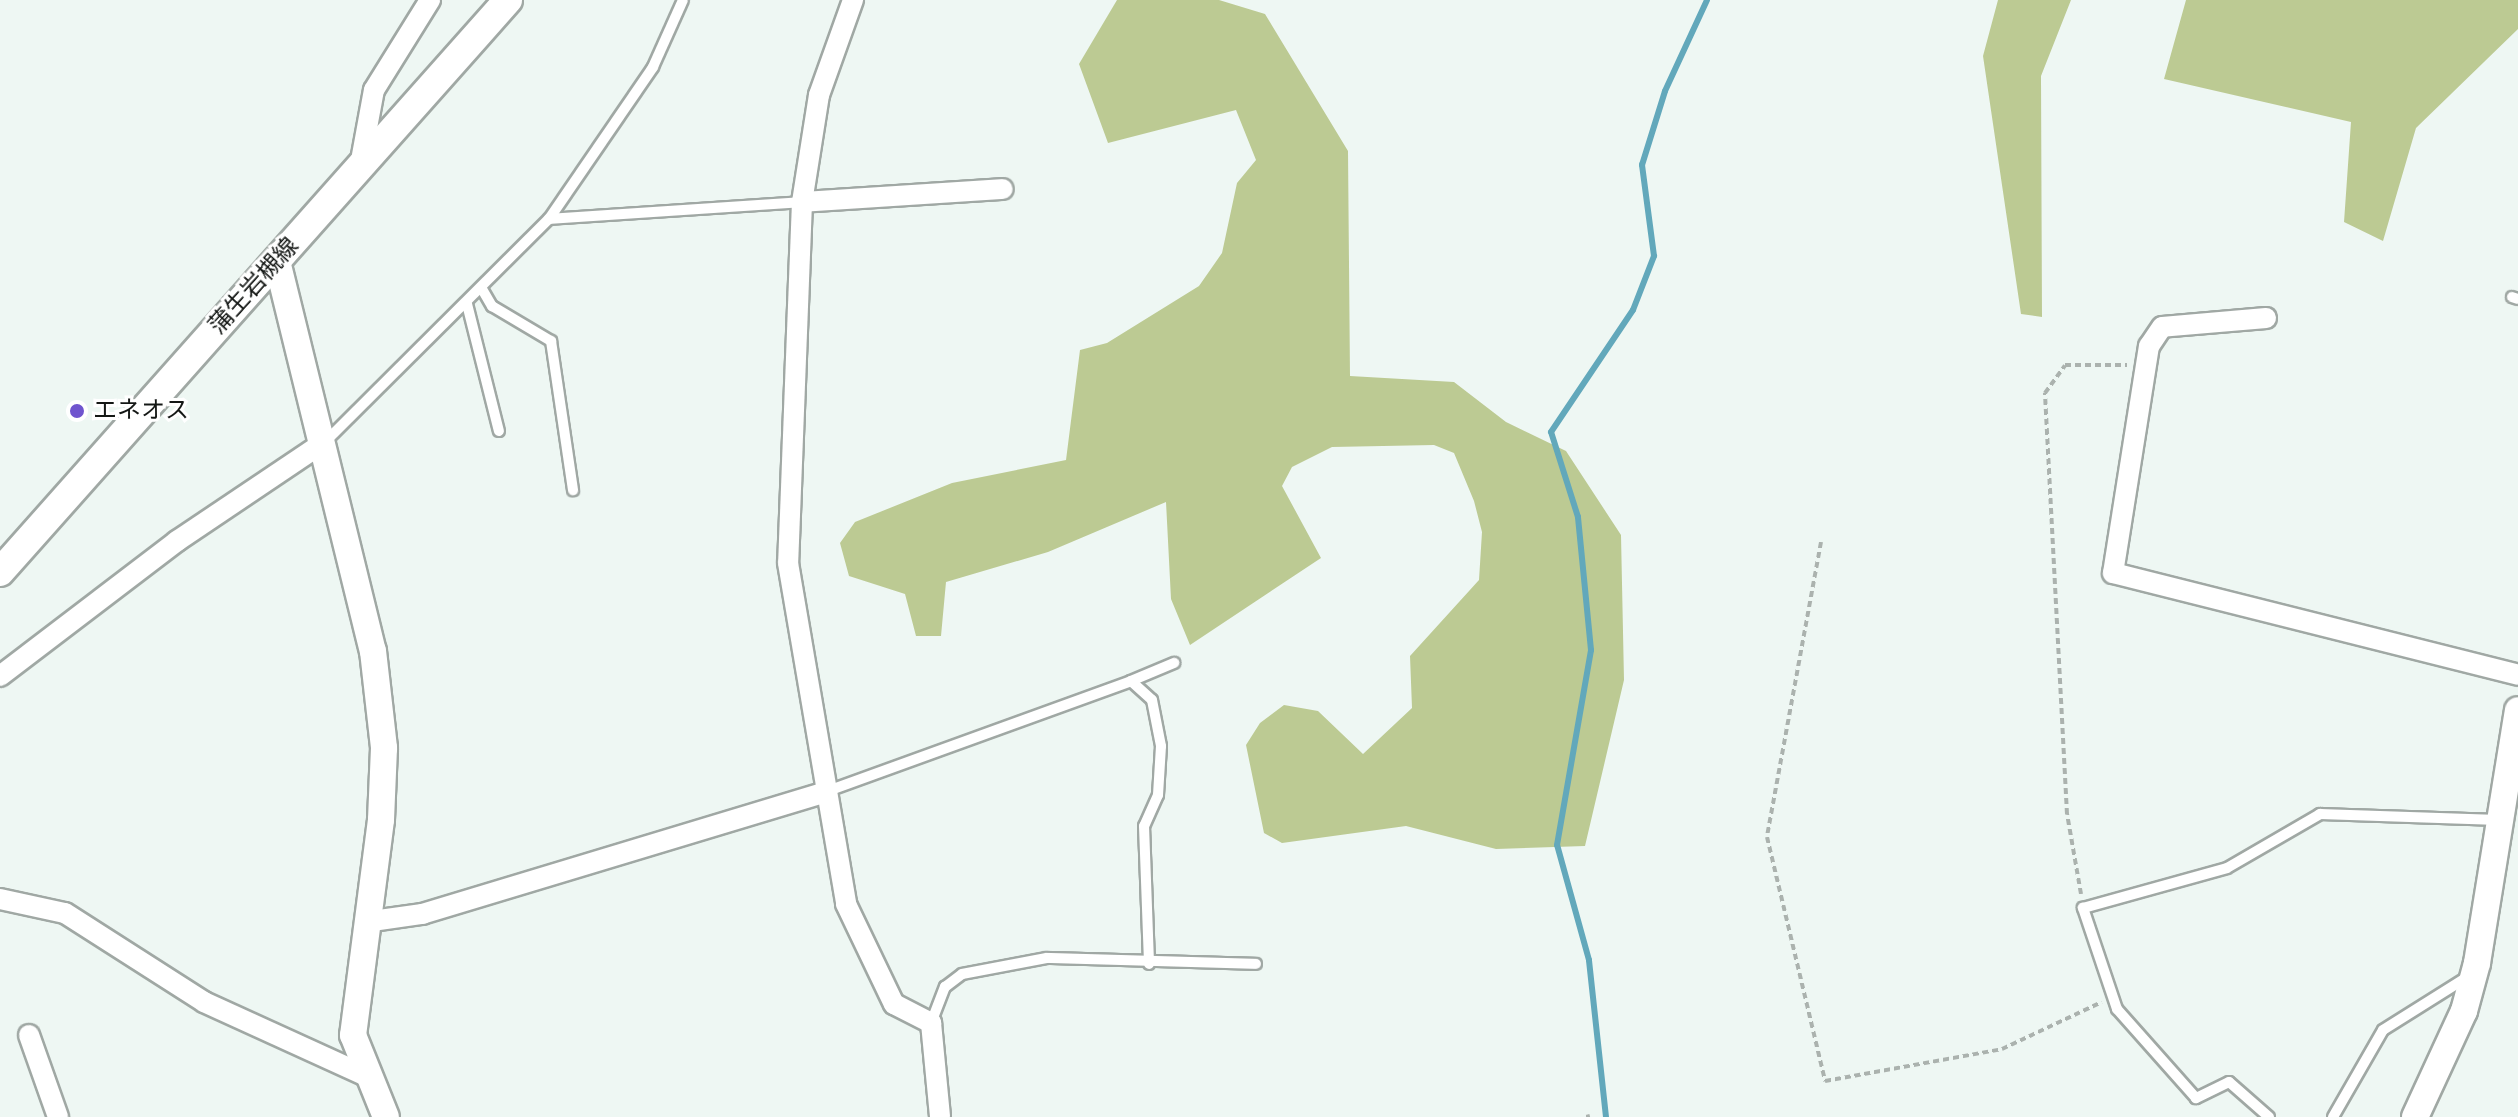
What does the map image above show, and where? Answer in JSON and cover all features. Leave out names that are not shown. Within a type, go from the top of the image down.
[{"type":"main road","name":"蒲生岩槻線","points":[[0,572],[508,0]]},
{"type":"street","points":[[360,166],[374,90],[430,0]]},
{"type":"street","points":[[853,0],[819,95],[802,202],[788,563],[824,793],[854,929],[894,1004],[931,1023],[940,1117]]},
{"type":"street","points":[[802,202],[1003,189]]},
{"type":"street","points":[[277,261],[373,651],[384,748],[353,1035],[364,1075],[386,1117]]},
{"type":"street","points":[[2266,318],[2162,327],[2146,366],[2113,573],[2518,675]]},
{"type":"street","points":[[0,676],[177,541],[323,443]]},
{"type":"street","points":[[2415,1117],[2474,973],[2518,710]]},
{"type":"street","points":[[365,922],[422,914],[824,793]]},
{"type":"street","points":[[0,899],[65,913],[204,1002],[364,1075]]},
{"type":"street","points":[[29,1035],[58,1117]]},
{"type":"lane","points":[[323,443],[467,304],[549,219],[653,67],[683,0]]},
{"type":"lane","points":[[549,219],[802,202]]},
{"type":"lane","points":[[482,289],[492,306],[551,341],[573,490]]},
{"type":"lane","points":[[467,304],[499,431]]},
{"type":"lane","points":[[824,793],[1174,663]]},
{"type":"lane","points":[[1131,681],[1152,700],[1161,746],[1158,795],[1144,826],[1149,964]]},
{"type":"lane","points":[[2269,1117],[2229,1082],[2196,1098],[2111,997],[2083,908],[2227,868],[2320,814],[2499,820]]},
{"type":"lane","points":[[931,1023],[945,987],[962,974],[1067,956],[1149,964],[1256,964]]},
{"type":"lane","points":[[2333,1117],[2383,1030],[2474,973]]},
{"type":"path","points":[[2083,908],[2067,814],[2045,393],[2065,365],[2146,366]]},
{"type":"path","points":[[1821,542],[1767,837],[1825,1081],[2002,1049],[2111,997]]},
{"type":"green space","points":[[1117,0],[1219,0],[1265,14],[1348,151],[1350,376],[1454,382],[1506,422],[1566,451],[1621,535],[1624,680],[1585,846],[1496,849],[1406,826],[1282,843],[1264,833],[1246,745],[1260,723],[1284,705],[1318,711],[1363,754],[1412,708],[1410,656],[1479,580],[1482,532],[1474,501],[1454,453],[1434,445],[1332,447],[1292,467],[1282,486],[1321,558],[1190,645],[1171,599],[1166,502],[1048,552],[946,582],[941,636],[916,636],[905,594],[849,576],[840,543],[855,522],[952,483],[1066,460],[1080,350],[1107,343],[1199,286],[1222,253],[1237,183],[1256,160],[1236,110],[1108,143],[1079,64]]},
{"type":"green space","points":[[1998,0],[2071,0],[2041,76],[2042,317],[2021,314],[1983,56]]},
{"type":"green space","points":[[2186,0],[2518,0],[2518,29],[2416,128],[2383,241],[2344,222],[2351,122],[2164,79]]},
{"type":"waterway","points":[[1606,1117],[1589,960],[1557,845],[1591,650],[1578,517],[1551,432],[1633,310],[1654,256],[1642,165],[1665,91],[1707,0]]},
{"type":"place","name":"エネオス","points":[[77,411]]}]
